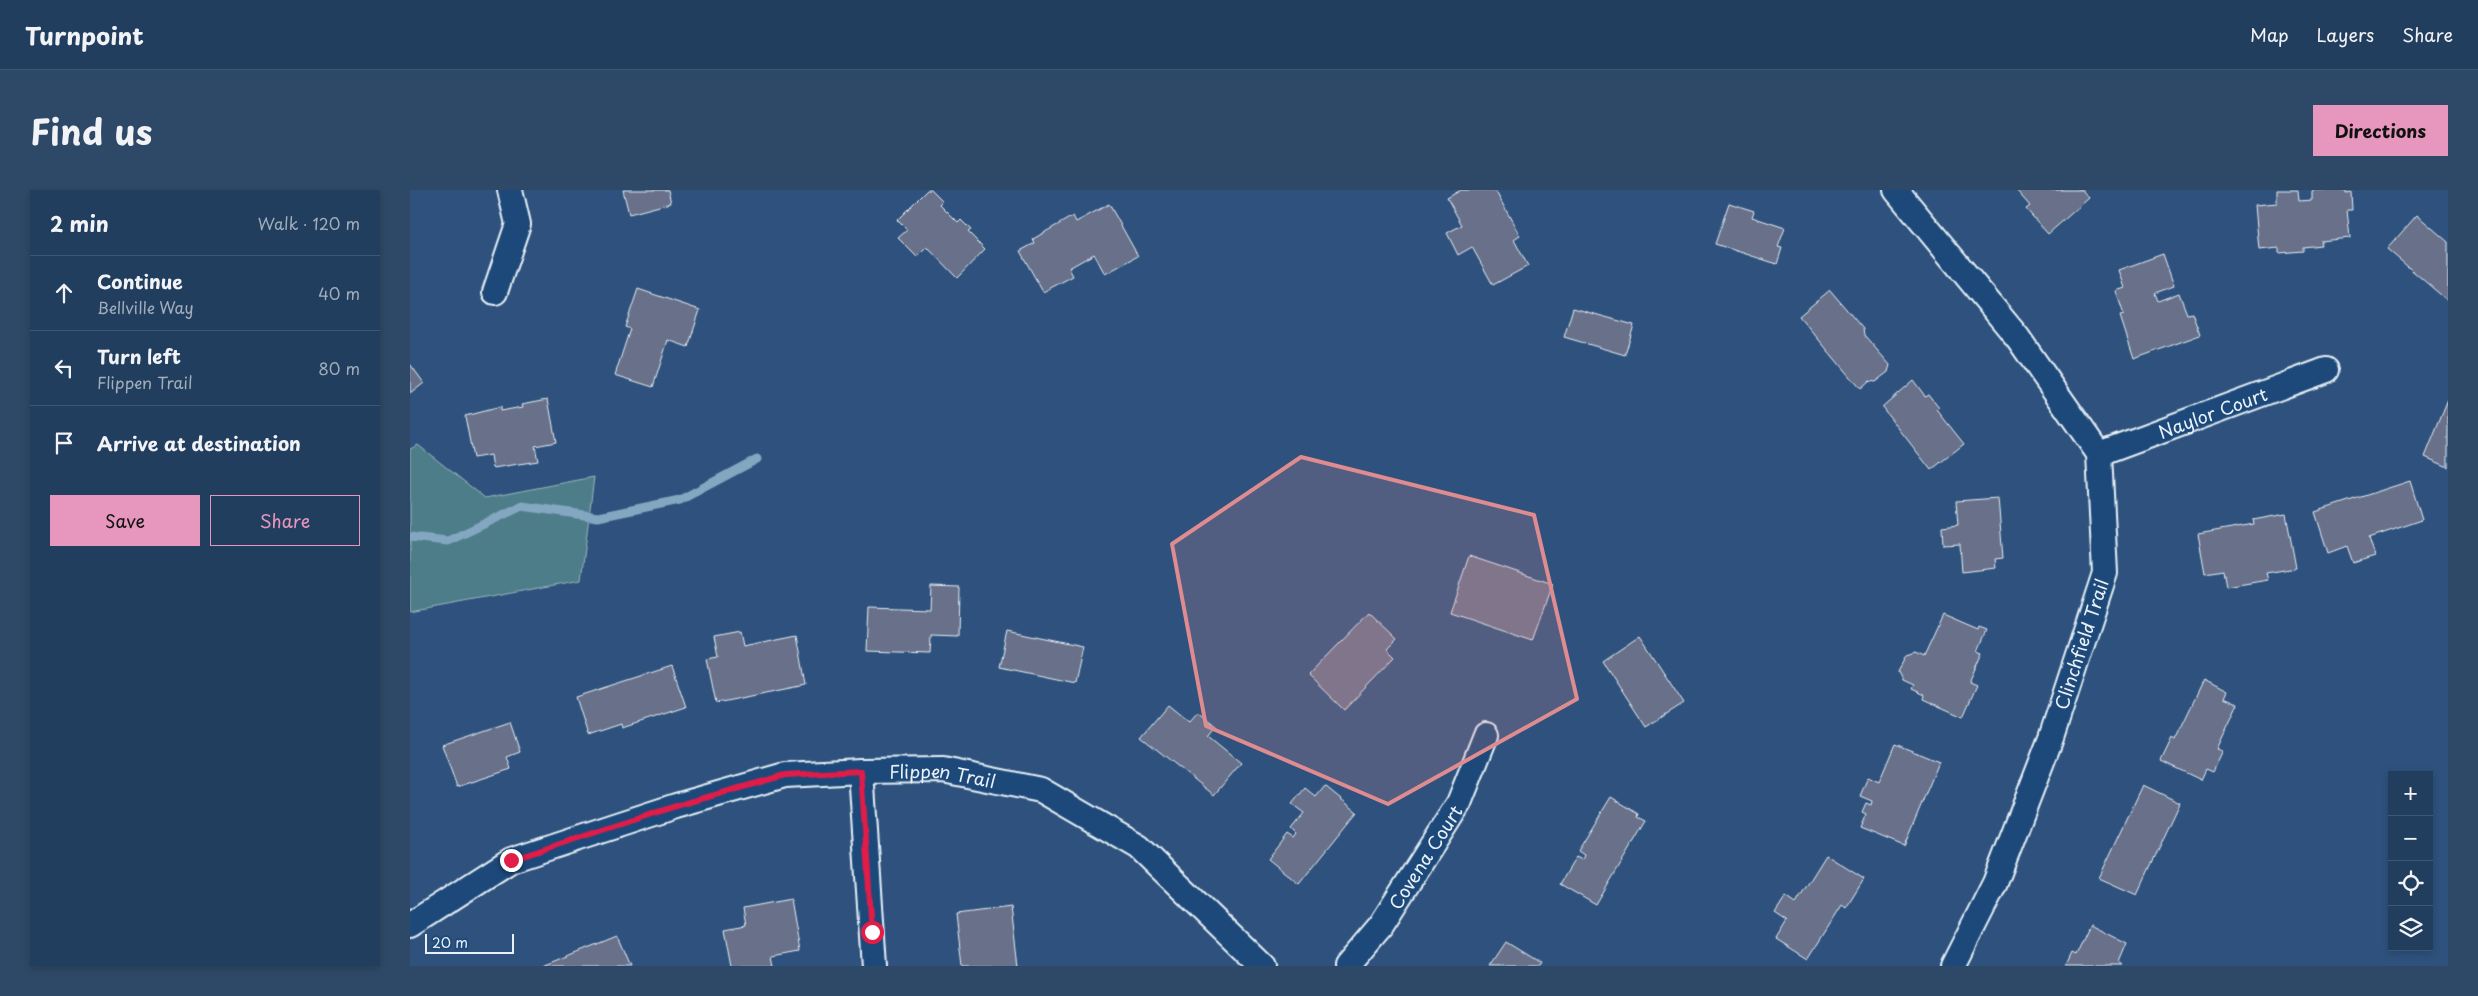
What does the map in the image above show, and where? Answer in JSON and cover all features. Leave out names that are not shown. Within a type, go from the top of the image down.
[{"type":"street","points":[[495,292],[518,224],[510,190]]},
{"type":"street","points":[[1896,190],[2018,338],[2099,454]]},
{"type":"street","name":"Naylor Court","points":[[2099,454],[2326,370]]},
{"type":"street","name":"Clinchfield Trail","points":[[1953,966],[1995,883],[2013,838],[2051,738],[2105,573],[2099,454]]},
{"type":"street","name":"Covena Court","points":[[1346,966],[1381,925],[1459,803],[1486,735]]},
{"type":"street","name":"Flippen Trail","points":[[410,925],[511,860],[676,806],[785,775],[861,771],[943,770],[1041,790],[1139,847],[1262,966]]},
{"type":"street","points":[[861,771],[874,966]]},
{"type":"highlighted area","points":[[1301,457],[1534,515],[1577,699],[1388,804],[1206,726],[1172,544]]},
{"type":"green space","points":[[418,445],[485,498],[594,477],[581,580],[410,612],[410,449]]},
{"type":"building","points":[[623,190],[668,190],[671,203],[629,214]]},
{"type":"building","points":[[927,190],[931,190],[943,202],[940,205],[958,223],[961,220],[971,230],[968,232],[985,249],[957,278],[927,247],[917,257],[898,238],[907,230],[897,220]]},
{"type":"building","points":[[1461,190],[1495,190],[1520,236],[1514,240],[1528,266],[1493,285],[1472,247],[1458,255],[1447,233],[1462,225],[1447,198]]},
{"type":"building","points":[[2016,190],[2082,190],[2089,198],[2048,234],[2026,209],[2030,206]]},
{"type":"building","points":[[2277,190],[2298,190],[2299,201],[2312,200],[2312,191],[2315,190],[2346,190],[2346,193],[2351,192],[2352,210],[2347,210],[2350,238],[2320,241],[2321,245],[2303,247],[2303,251],[2279,253],[2279,248],[2259,250],[2255,205],[2277,203]]},
{"type":"building","points":[[1729,203],[1754,211],[1752,217],[1785,228],[1778,247],[1782,248],[1777,264],[1715,244]]},
{"type":"building","points":[[1109,204],[1138,256],[1105,274],[1094,254],[1069,268],[1073,276],[1043,292],[1020,251],[1035,243],[1033,239],[1073,216],[1076,222]]},
{"type":"building","points":[[2417,215],[2448,242],[2448,301],[2387,249]]},
{"type":"building","points":[[2163,254],[2174,286],[2155,293],[2158,301],[2179,293],[2187,314],[2192,313],[2200,335],[2134,359],[2120,316],[2124,315],[2116,291],[2125,288],[2119,270]]},
{"type":"building","points":[[638,289],[700,310],[688,347],[668,340],[653,387],[615,375],[630,329],[625,327]]},
{"type":"building","points":[[1830,290],[1863,329],[1864,335],[1890,365],[1888,372],[1875,382],[1869,381],[1860,389],[1799,316]]},
{"type":"building","points":[[1573,308],[1634,325],[1625,355],[1564,337]]},
{"type":"building","points":[[410,364],[424,383],[410,394]]},
{"type":"building","points":[[1913,380],[1925,396],[1928,394],[1939,408],[1937,410],[1964,444],[1931,470],[1882,407]]},
{"type":"building","points":[[548,399],[556,442],[535,446],[538,461],[493,468],[491,455],[473,458],[465,416],[500,407],[500,411],[523,407],[522,404]]},
{"type":"building","points":[[2448,400],[2448,467],[2425,457]]},
{"type":"building","points":[[2410,481],[2422,520],[2369,538],[2375,556],[2353,563],[2347,546],[2328,553],[2315,512]]},
{"type":"building","points":[[1998,498],[2003,558],[1995,559],[1996,568],[1962,572],[1960,544],[1943,545],[1942,527],[1958,525],[1956,501]]},
{"type":"building","points":[[2286,514],[2296,568],[2266,573],[2268,580],[2226,587],[2223,570],[2205,573],[2198,534],[2254,524],[2253,520]]},
{"type":"building","points":[[1469,556],[1553,584],[1533,640],[1450,612]]},
{"type":"building","points":[[931,586],[959,587],[958,636],[931,635],[930,653],[867,651],[869,607],[930,609]]},
{"type":"building","points":[[1369,612],[1397,639],[1387,649],[1395,657],[1344,710],[1308,675]]},
{"type":"building","points":[[1943,615],[1978,630],[1979,627],[1987,630],[1978,651],[1983,653],[1970,682],[1977,685],[1963,717],[1923,699],[1924,695],[1911,689],[1913,685],[1902,680],[1898,672],[1907,655],[1916,652],[1924,656]]},
{"type":"building","points":[[1007,631],[1083,647],[1075,683],[999,667]]},
{"type":"building","points":[[740,632],[743,646],[797,635],[806,685],[716,703],[707,659],[718,657],[714,637]]},
{"type":"building","points":[[1640,636],[1684,703],[1646,727],[1603,661]]},
{"type":"building","points":[[672,666],[686,707],[622,728],[621,724],[588,735],[576,697]]},
{"type":"building","points":[[2204,680],[2227,692],[2224,698],[2238,704],[2217,749],[2223,751],[2213,772],[2206,769],[2201,780],[2161,761],[2172,738],[2175,740]]},
{"type":"building","points":[[1168,705],[1189,722],[1198,712],[1216,726],[1208,736],[1241,763],[1214,795],[1141,737]]},
{"type":"building","points":[[510,722],[520,752],[507,757],[511,769],[457,787],[442,745]]},
{"type":"building","points":[[1895,744],[1939,762],[1904,846],[1860,828],[1866,814],[1862,812],[1866,803],[1871,805],[1872,801],[1860,796],[1868,777],[1879,782]]},
{"type":"building","points":[[2143,785],[2180,803],[2137,895],[2099,878]]},
{"type":"building","points":[[1325,786],[1357,812],[1299,884],[1268,859],[1287,834],[1293,838],[1296,834],[1291,829],[1304,813],[1292,804],[1305,788],[1316,797]]},
{"type":"building","points":[[1611,797],[1639,814],[1638,817],[1646,821],[1596,905],[1560,884],[1576,857],[1582,860],[1584,855],[1578,851]]},
{"type":"building","points":[[1826,855],[1864,879],[1846,908],[1842,905],[1808,959],[1776,939],[1787,921],[1775,913],[1786,896],[1796,903]]},
{"type":"building","points":[[791,899],[800,951],[773,956],[775,966],[732,966],[725,929],[746,925],[743,908]]},
{"type":"building","points":[[1011,907],[1018,966],[962,966],[956,914]]},
{"type":"building","points":[[2090,925],[2127,944],[2119,963],[2123,966],[2066,966],[2072,953],[2076,955]]},
{"type":"building","points":[[617,936],[630,966],[543,966]]},
{"type":"building","points":[[1506,942],[1540,963],[1538,966],[1490,966]]},
{"type":"waterway","points":[[410,537],[448,541],[522,506],[598,517],[680,500],[757,459]]},
{"type":"route","points":[[511,860],[676,806],[785,775],[861,771],[872,932]]}]
